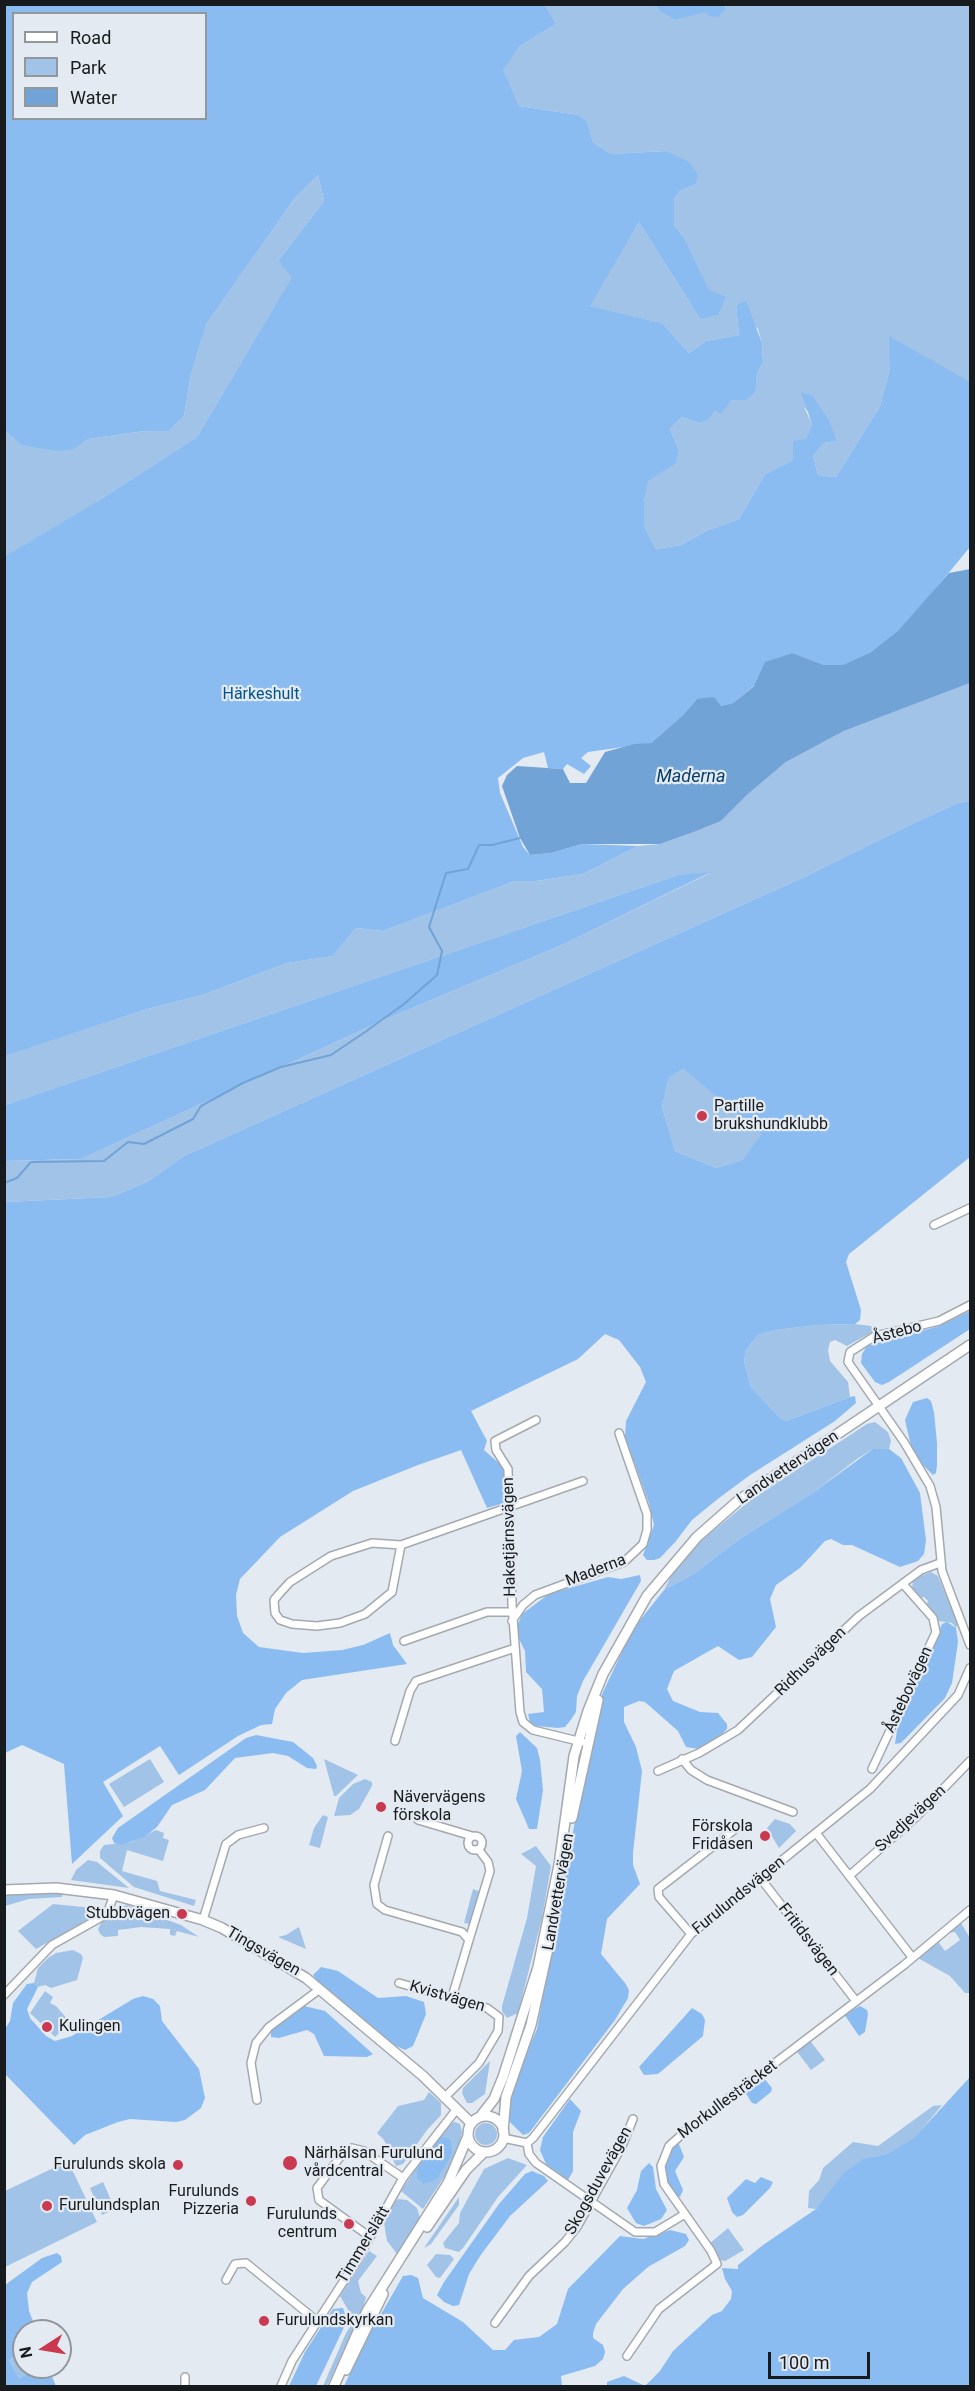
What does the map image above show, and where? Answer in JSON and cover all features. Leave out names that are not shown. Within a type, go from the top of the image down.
[{"type":"street","points":[[934,1225],[970,1208]]},
{"type":"street","name":"Åstebo","points":[[878,1406],[848,1362],[850,1352],[875,1336],[939,1321],[970,1305]]},
{"type":"street","name":"Landvettervägen","points":[[480,2117],[494,2099],[503,2077],[538,1967],[552,1906],[582,1742],[596,1689],[647,1596],[697,1537],[739,1500],[970,1345]]},
{"type":"street","points":[[878,1406],[930,1486],[936,1507],[940,1563],[947,1591],[970,1645]]},
{"type":"street","name":"Haketjärnsvägen","points":[[536,1420],[495,1441],[496,1450],[508,1469],[512,1616],[520,1712],[527,1727],[546,1735],[582,1742]]},
{"type":"street","name":"Maderna","points":[[512,1616],[535,1595],[624,1562],[643,1544],[647,1530],[646,1514],[619,1433]]},
{"type":"street","points":[[401,1545],[392,1592],[365,1614],[340,1623],[317,1626],[292,1624],[280,1620],[274,1613],[274,1600],[290,1582],[331,1556],[372,1544],[401,1545],[583,1481]]},
{"type":"street","name":"Ridhusvägen","points":[[658,1771],[699,1753],[747,1722],[859,1616],[927,1567],[940,1563]]},
{"type":"street","name":"Åstebovägen","points":[[872,1769],[936,1628],[933,1618],[903,1584]]},
{"type":"street","name":"Haketjärnsvägen","points":[[404,1641],[487,1612],[512,1616]]},
{"type":"street","points":[[395,1741],[409,1695],[416,1681],[515,1648]]},
{"type":"street","name":"Furulundsvägen","points":[[527,2143],[534,2138],[691,1934],[870,1789],[958,1695],[970,1668]]},
{"type":"street","name":"Landvettervägen","points":[[503,2134],[506,2097],[531,2025],[548,1955],[582,1742]]},
{"type":"street","points":[[682,1760],[691,1770],[707,1780],[793,1812]]},
{"type":"street","name":"Svedjevägen","points":[[849,1876],[916,1817],[970,1761]]},
{"type":"street","points":[[418,1820],[482,1840],[479,1850]]},
{"type":"street","points":[[203,1920],[226,1844],[237,1835],[264,1828]]},
{"type":"street","points":[[691,1934],[659,1897],[658,1889],[734,1830]]},
{"type":"street","points":[[816,1833],[912,1957],[970,1910]]},
{"type":"street","points":[[388,1836],[374,1886],[377,1904],[385,1910],[468,1937]]},
{"type":"street","points":[[472,1836],[468,1840],[468,1846],[473,1850],[479,1850]]},
{"type":"street","points":[[452,1997],[468,1937],[490,1871],[488,1862],[479,1850]]},
{"type":"street","name":"Fritidsvägen","points":[[761,1879],[855,2001]]},
{"type":"street","name":"Tingsvägen","points":[[4,1890],[56,1888],[114,1895],[203,1920],[258,1947],[320,1989],[423,2076],[471,2123]]},
{"type":"street","points":[[4,1995],[45,1951],[61,1939],[107,1914],[114,1895]]},
{"type":"street","name":"Morkullesträcket","points":[[627,2356],[659,2309],[717,2264],[664,2184],[663,2158],[669,2146],[912,1957]]},
{"type":"street","name":"Kvistvägen","points":[[399,1983],[492,2010],[499,2018],[500,2026],[479,2063],[444,2098]]},
{"type":"street","points":[[257,2100],[251,2062],[256,2043],[269,2027],[320,1989]]},
{"type":"street","name":"Timmerslätt","points":[[281,2386],[292,2361],[370,2237],[403,2178],[456,2110]]},
{"type":"street","points":[[334,2386],[367,2311],[448,2183],[468,2136],[471,2123],[480,2117],[495,2118],[503,2134],[527,2143],[529,2154],[536,2163],[628,2229],[642,2234],[655,2232],[685,2214]]},
{"type":"street","name":"Skogsduvevägen","points":[[495,2323],[529,2276],[570,2236],[622,2146],[633,2120]]},
{"type":"street","points":[[339,2386],[390,2281],[466,2170],[484,2152],[495,2150],[503,2134]]},
{"type":"street","points":[[468,2136],[473,2147],[484,2152]]},
{"type":"street","points":[[370,2237],[319,2200],[317,2188],[343,2152],[352,2148],[364,2151],[403,2178]]},
{"type":"street","points":[[226,2280],[235,2264],[246,2263],[317,2321]]},
{"type":"street","points":[[185,2377],[185,2386]]},
{"type":"green space","name":"Härkeshult","points":[[5,5],[545,5],[556,24],[520,46],[503,70],[519,106],[579,115],[587,121],[593,142],[611,154],[666,151],[689,162],[698,175],[696,184],[680,191],[674,199],[674,225],[684,237],[709,290],[726,297],[718,315],[700,319],[639,222],[590,306],[662,323],[689,353],[706,341],[739,335],[736,305],[746,301],[762,343],[763,363],[757,373],[755,392],[746,400],[732,400],[721,414],[715,411],[708,420],[699,423],[682,417],[670,429],[679,451],[676,464],[648,481],[644,501],[644,526],[656,549],[681,545],[706,531],[739,519],[765,474],[793,460],[793,441],[806,439],[812,424],[801,392],[813,396],[829,421],[837,441],[824,443],[813,456],[818,475],[836,477],[880,406],[890,368],[889,336],[970,382],[970,547],[898,632],[871,652],[844,665],[824,665],[793,653],[733,703],[721,706],[697,699],[682,716],[651,743],[588,752],[581,758],[591,766],[584,774],[567,764],[563,769],[548,768],[544,752],[523,758],[498,778],[500,793],[523,847],[530,855],[551,853],[582,844],[638,846],[583,874],[536,881],[515,881],[383,931],[356,928],[333,956],[287,963],[205,994],[144,1010],[5,1056],[4,557],[104,497],[197,437],[292,277],[278,261],[324,201],[318,175],[295,198],[207,323],[191,374],[184,416],[169,431],[145,431],[88,439],[75,449],[58,451],[21,445],[4,430]]},
{"type":"green space","points":[[545,5],[655,5],[660,12],[675,20],[696,13],[726,9],[725,5],[970,5],[970,382],[890,368],[880,406],[836,477],[818,475],[813,456],[824,443],[836,441],[804,407],[812,424],[806,440],[793,460],[765,474],[739,519],[706,531],[681,545],[656,549],[644,526],[644,501],[647,481],[676,464],[679,451],[670,429],[682,417],[699,423],[707,420],[715,411],[721,413],[732,400],[754,392],[757,373],[763,363],[762,343],[758,329],[736,304],[739,335],[706,341],[689,353],[662,323],[589,306],[639,222],[700,319],[709,291],[684,237],[674,225],[674,199],[680,191],[696,184],[666,151],[611,154],[593,142],[587,121],[579,115],[519,106],[502,70],[520,46],[556,24]]},
{"type":"green space","points":[[655,5],[725,5],[726,9],[718,17],[710,16],[705,12],[675,20],[660,12]]},
{"type":"green space","points":[[318,175],[324,201],[278,261],[293,276],[197,437],[5,557],[4,430],[21,445],[75,449],[88,439],[145,431],[169,431],[184,416],[191,374],[207,323],[295,198]]},
{"type":"green space","points":[[970,683],[970,801],[958,803],[800,879],[184,1156],[147,1182],[111,1197],[5,1202],[5,1161],[81,1159],[386,1019],[562,945],[710,873],[678,875],[5,1105],[4,1056],[144,1010],[205,994],[287,963],[333,956],[356,928],[383,931],[515,881],[536,881],[583,874],[638,846],[660,844],[694,832],[721,821],[748,794],[786,762],[844,731]]},
{"type":"green space","points":[[970,801],[970,1157],[849,1254],[846,1262],[861,1310],[860,1320],[855,1324],[817,1325],[776,1330],[758,1335],[746,1350],[744,1361],[751,1387],[779,1417],[786,1421],[850,1397],[855,1396],[856,1403],[835,1421],[750,1475],[719,1498],[692,1520],[660,1558],[654,1560],[647,1560],[643,1555],[654,1525],[649,1503],[625,1437],[626,1421],[646,1382],[640,1367],[619,1340],[605,1334],[578,1359],[471,1411],[487,1441],[484,1450],[500,1464],[504,1472],[504,1503],[487,1508],[461,1450],[353,1491],[280,1537],[240,1579],[236,1595],[237,1616],[243,1633],[259,1647],[303,1653],[342,1650],[363,1645],[390,1633],[393,1645],[407,1664],[302,1680],[286,1693],[275,1709],[272,1724],[261,1725],[238,1736],[179,1775],[160,1746],[103,1782],[123,1816],[72,1864],[64,1764],[22,1745],[5,1753],[5,1202],[111,1197],[147,1182],[184,1156],[800,879],[958,803]],"holes":[[[683,1069],[762,1134],[742,1160],[716,1168],[675,1151],[662,1107],[669,1078]]]},
{"type":"green space","points":[[711,872],[562,945],[386,1019],[81,1159],[5,1161],[5,1105],[678,875]]},
{"type":"green space","name":"Partille brukshundklubb","points":[[683,1069],[763,1134],[742,1160],[716,1168],[675,1151],[662,1107],[669,1078]]},
{"type":"green space","points":[[970,1311],[970,1329],[889,1382],[882,1385],[875,1382],[861,1363],[862,1354],[867,1346],[939,1326]]},
{"type":"green space","points":[[817,1325],[871,1326],[874,1331],[847,1346],[835,1340],[830,1342],[828,1350],[830,1361],[848,1382],[850,1397],[786,1421],[779,1417],[751,1387],[744,1361],[746,1350],[758,1335],[776,1330]]},
{"type":"green space","points":[[927,1398],[931,1401],[934,1412],[937,1443],[936,1473],[933,1475],[919,1461],[911,1446],[905,1420],[913,1402]]},
{"type":"green space","points":[[875,1422],[888,1432],[891,1441],[889,1449],[873,1449],[857,1459],[814,1492],[738,1540],[695,1573],[664,1590],[677,1565],[703,1539],[752,1499],[867,1424]]},
{"type":"green space","points":[[873,1449],[889,1449],[901,1458],[920,1493],[926,1540],[924,1554],[918,1561],[900,1567],[852,1545],[843,1545],[831,1539],[825,1541],[800,1568],[776,1585],[770,1599],[776,1627],[752,1657],[739,1660],[718,1646],[674,1671],[667,1689],[673,1701],[700,1712],[718,1713],[727,1724],[727,1729],[717,1739],[699,1749],[686,1747],[678,1731],[645,1702],[639,1701],[624,1707],[624,1722],[636,1747],[642,1771],[633,1853],[633,1865],[640,1884],[607,1919],[601,1954],[625,1983],[629,1990],[628,1998],[615,2020],[529,2133],[523,2135],[509,2121],[512,2087],[537,2029],[592,1728],[603,1692],[633,1629],[664,1590],[695,1573],[738,1540],[814,1492]]},
{"type":"green space","points":[[931,1572],[938,1576],[958,1624],[956,1628],[952,1623],[939,1621],[926,1606],[928,1601],[924,1597],[919,1598],[912,1589],[913,1579]]},
{"type":"green space","points":[[640,1575],[641,1581],[583,1681],[577,1696],[576,1712],[570,1721],[565,1727],[558,1728],[536,1726],[530,1722],[528,1714],[544,1712],[542,1689],[526,1672],[525,1651],[518,1637],[518,1624],[522,1614],[549,1594],[608,1577],[621,1579]]},
{"type":"green space","points":[[947,1622],[956,1628],[958,1642],[952,1683],[945,1698],[901,1743],[895,1744],[897,1730],[942,1624]]},
{"type":"green space","points":[[520,1732],[537,1748],[540,1760],[543,1790],[537,1829],[529,1829],[516,1799],[522,1771],[516,1736]]},
{"type":"green space","points":[[256,1735],[293,1742],[313,1758],[316,1769],[307,1768],[288,1756],[273,1753],[235,1758],[205,1790],[172,1805],[157,1827],[144,1837],[121,1845],[114,1843],[112,1838],[118,1828],[246,1738]]},
{"type":"green space","points":[[150,1759],[164,1782],[124,1807],[109,1784]]},
{"type":"green space","points":[[324,1759],[358,1775],[336,1796],[334,1796]]},
{"type":"green space","points":[[365,1779],[372,1782],[372,1786],[359,1809],[350,1815],[334,1816],[339,1798],[353,1784]]},
{"type":"green space","points":[[323,1815],[328,1817],[320,1848],[309,1845],[314,1828]]},
{"type":"green space","points":[[775,1819],[790,1824],[796,1831],[779,1848],[767,1828]]},
{"type":"green space","points":[[156,1830],[164,1833],[163,1838],[169,1840],[163,1861],[127,1850],[122,1871],[157,1881],[160,1891],[196,1900],[194,1906],[134,1887],[100,1858],[100,1851],[104,1845],[131,1842]]},
{"type":"green space","points":[[536,1846],[551,1866],[542,1918],[518,2013],[507,2018],[502,2011],[502,2006],[527,1918],[536,1866],[521,1854]]},
{"type":"green space","points":[[88,1860],[97,1862],[129,1888],[71,1880],[76,1870]]},
{"type":"green space","points":[[473,1889],[481,1892],[470,1924],[464,1923]]},
{"type":"green space","points":[[45,1892],[63,1894],[62,1897],[29,1899],[5,1906],[5,1894]]},
{"type":"green space","points":[[53,1904],[103,1911],[36,1949],[18,1931]]},
{"type":"green space","points":[[127,1905],[181,1925],[199,1937],[177,1931],[175,1936],[170,1935],[170,1929],[141,1927],[118,1930],[118,1936],[104,1937],[100,1934],[98,1929],[101,1923],[118,1908]]},
{"type":"green space","points":[[961,1923],[970,1938],[969,1993],[965,1993],[950,1976],[916,1957],[942,1938],[939,1943],[945,1951],[960,1940],[955,1932],[948,1933]]},
{"type":"green space","points":[[299,1927],[306,1949],[278,1937],[286,1935]]},
{"type":"green space","points":[[73,1950],[81,1954],[83,1958],[77,1980],[51,1988],[45,1985],[38,1987],[34,1983],[38,1968],[48,1958],[56,1953]]},
{"type":"green space","points":[[321,1967],[338,1971],[378,1998],[406,1996],[424,2002],[426,2014],[413,2046],[405,2050],[394,2045],[316,1980],[313,1975]]},
{"type":"green space","points":[[34,1983],[38,1987],[27,2009],[30,2018],[46,2036],[55,2041],[72,2036],[133,1999],[143,1996],[153,1999],[160,2006],[162,2021],[199,2069],[205,2098],[201,2108],[185,2120],[176,2122],[130,2119],[118,2122],[85,2135],[74,2145],[5,2074],[5,2029],[10,2021],[13,2003],[27,1984]]},
{"type":"green space","points":[[45,1991],[53,1997],[50,2003],[56,2006],[70,2022],[55,2037],[30,2013]]},
{"type":"green space","points":[[304,2006],[325,2011],[373,2054],[367,2057],[324,2056],[314,2034],[307,2030],[279,2038],[271,2037],[271,2030]]},
{"type":"green space","points":[[860,2006],[867,2010],[868,2014],[865,2032],[859,2036],[844,2014]]},
{"type":"green space","points":[[692,2008],[702,2014],[705,2020],[703,2036],[658,2074],[644,2075],[639,2067]]},
{"type":"green space","points":[[808,2038],[825,2060],[811,2070],[795,2049]]},
{"type":"green space","points":[[490,2061],[485,2094],[472,2103],[467,2103],[462,2093],[463,2088]]},
{"type":"green space","points":[[763,2077],[772,2088],[771,2092],[756,2104],[752,2103],[743,2089]]},
{"type":"green space","points":[[970,2077],[970,2386],[645,2386],[660,2371],[673,2351],[712,2315],[722,2311],[731,2299],[732,2291],[722,2268],[738,2269],[738,2265],[763,2245],[816,2209],[845,2172],[865,2158],[887,2154],[914,2138]]},
{"type":"green space","points":[[429,2092],[441,2103],[441,2115],[427,2130],[403,2164],[396,2166],[384,2140],[377,2133],[398,2106],[424,2100]]},
{"type":"green space","points":[[570,2099],[581,2111],[573,2132],[573,2171],[568,2180],[546,2164],[540,2150],[543,2137]]},
{"type":"green space","points":[[942,2105],[915,2138],[887,2154],[865,2158],[816,2209],[808,2208],[809,2191],[819,2180],[823,2168],[853,2142],[878,2146],[933,2106]]},
{"type":"green space","points":[[450,2123],[460,2124],[462,2132],[459,2149],[454,2162],[423,2209],[401,2191],[430,2147]]},
{"type":"green space","points":[[486,2123],[494,2126],[497,2134],[494,2142],[486,2145],[478,2142],[475,2134],[478,2126]]},
{"type":"green space","points":[[441,2137],[451,2141],[452,2154],[437,2179],[424,2184],[417,2178],[418,2166],[435,2140]]},
{"type":"green space","points":[[677,2139],[684,2157],[675,2171],[683,2190],[680,2197],[673,2193],[667,2181],[663,2162],[666,2153]]},
{"type":"green space","points":[[508,2158],[527,2165],[498,2197],[463,2248],[459,2252],[445,2248],[443,2243],[459,2223],[460,2213],[484,2169]]},
{"type":"green space","name":"Furulundsplan","points":[[68,2161],[97,2222],[5,2267],[5,2191]]},
{"type":"green space","points":[[649,2163],[653,2167],[656,2189],[667,2210],[661,2219],[644,2226],[636,2223],[627,2208],[637,2190],[641,2171]]},
{"type":"green space","points":[[532,2171],[544,2176],[548,2181],[510,2216],[480,2256],[469,2274],[459,2305],[453,2306],[444,2302],[437,2295],[444,2282],[499,2204],[525,2174]]},
{"type":"green space","points":[[761,2177],[773,2182],[770,2188],[743,2215],[737,2217],[732,2212],[727,2198],[746,2179],[755,2183]]},
{"type":"green space","points":[[103,2182],[115,2209],[102,2215],[90,2188]]},
{"type":"green space","points":[[459,2197],[459,2205],[431,2244],[424,2248]]},
{"type":"green space","points":[[398,2199],[407,2200],[417,2208],[420,2218],[398,2255],[387,2241],[384,2223],[393,2203]]},
{"type":"green space","points":[[728,2228],[744,2250],[725,2261],[719,2260],[709,2244]]},
{"type":"green space","points":[[670,2230],[686,2234],[689,2240],[685,2246],[648,2267],[623,2289],[596,2324],[593,2333],[593,2338],[603,2345],[605,2352],[603,2359],[595,2366],[561,2376],[562,2386],[344,2386],[365,2342],[403,2276],[411,2275],[418,2278],[423,2298],[463,2322],[493,2350],[505,2350],[514,2340],[539,2337],[557,2324],[568,2289],[620,2236],[643,2239]]},
{"type":"green space","points":[[369,2251],[377,2256],[358,2281],[361,2293],[366,2297],[363,2308],[327,2386],[323,2386],[346,2333],[356,2318],[351,2315],[340,2296]]},
{"type":"green space","points":[[57,2253],[61,2256],[62,2262],[32,2282],[27,2293],[32,2319],[12,2319],[12,2358],[9,2360],[12,2365],[12,2379],[53,2379],[56,2386],[5,2386],[5,2285],[42,2258]]},
{"type":"green space","points":[[436,2254],[450,2255],[454,2259],[440,2278],[436,2277],[427,2265]]},
{"type":"green space","points":[[343,2308],[347,2321],[316,2386],[289,2386],[305,2352],[333,2309]]},
{"type":"green space","points":[[624,2376],[645,2386],[607,2386],[607,2382]]},
{"type":"water","name":"Maderna","points":[[970,569],[970,683],[844,731],[786,762],[748,794],[721,821],[694,832],[660,844],[582,844],[551,853],[530,855],[520,838],[502,786],[507,775],[517,766],[563,769],[570,783],[586,783],[605,752],[634,744],[651,743],[682,716],[697,699],[714,697],[721,706],[733,703],[754,686],[765,662],[793,653],[824,665],[843,665],[871,652],[898,631],[949,573]]},
{"type":"waterway","points":[[4,1183],[17,1178],[31,1162],[104,1161],[128,1142],[144,1144],[193,1119],[201,1106],[243,1083],[281,1067],[331,1055],[404,1004],[437,975],[442,951],[429,927],[446,873],[468,869],[479,845],[492,845],[520,838]]},
{"type":"place","name":"Partille brukshundklubb","points":[[702,1116]]},
{"type":"place","name":"Nävervägens förskola","points":[[381,1807]]},
{"type":"place","name":"Förskola Fridåsen","points":[[765,1836]]},
{"type":"place","name":"Stubbvägen","points":[[182,1914]]},
{"type":"place","name":"Kulingen","points":[[47,2027]]},
{"type":"place","name":"Närhälsan Furulund vårdcentral","points":[[290,2163]]},
{"type":"place","name":"Furulunds skola","points":[[178,2165]]},
{"type":"place","name":"Furulunds Pizzeria","points":[[251,2201]]},
{"type":"place","name":"Furulundsplan","points":[[47,2206]]},
{"type":"place","name":"Furulunds centrum","points":[[349,2224]]},
{"type":"place","name":"Furulundskyrkan","points":[[264,2321]]}]
